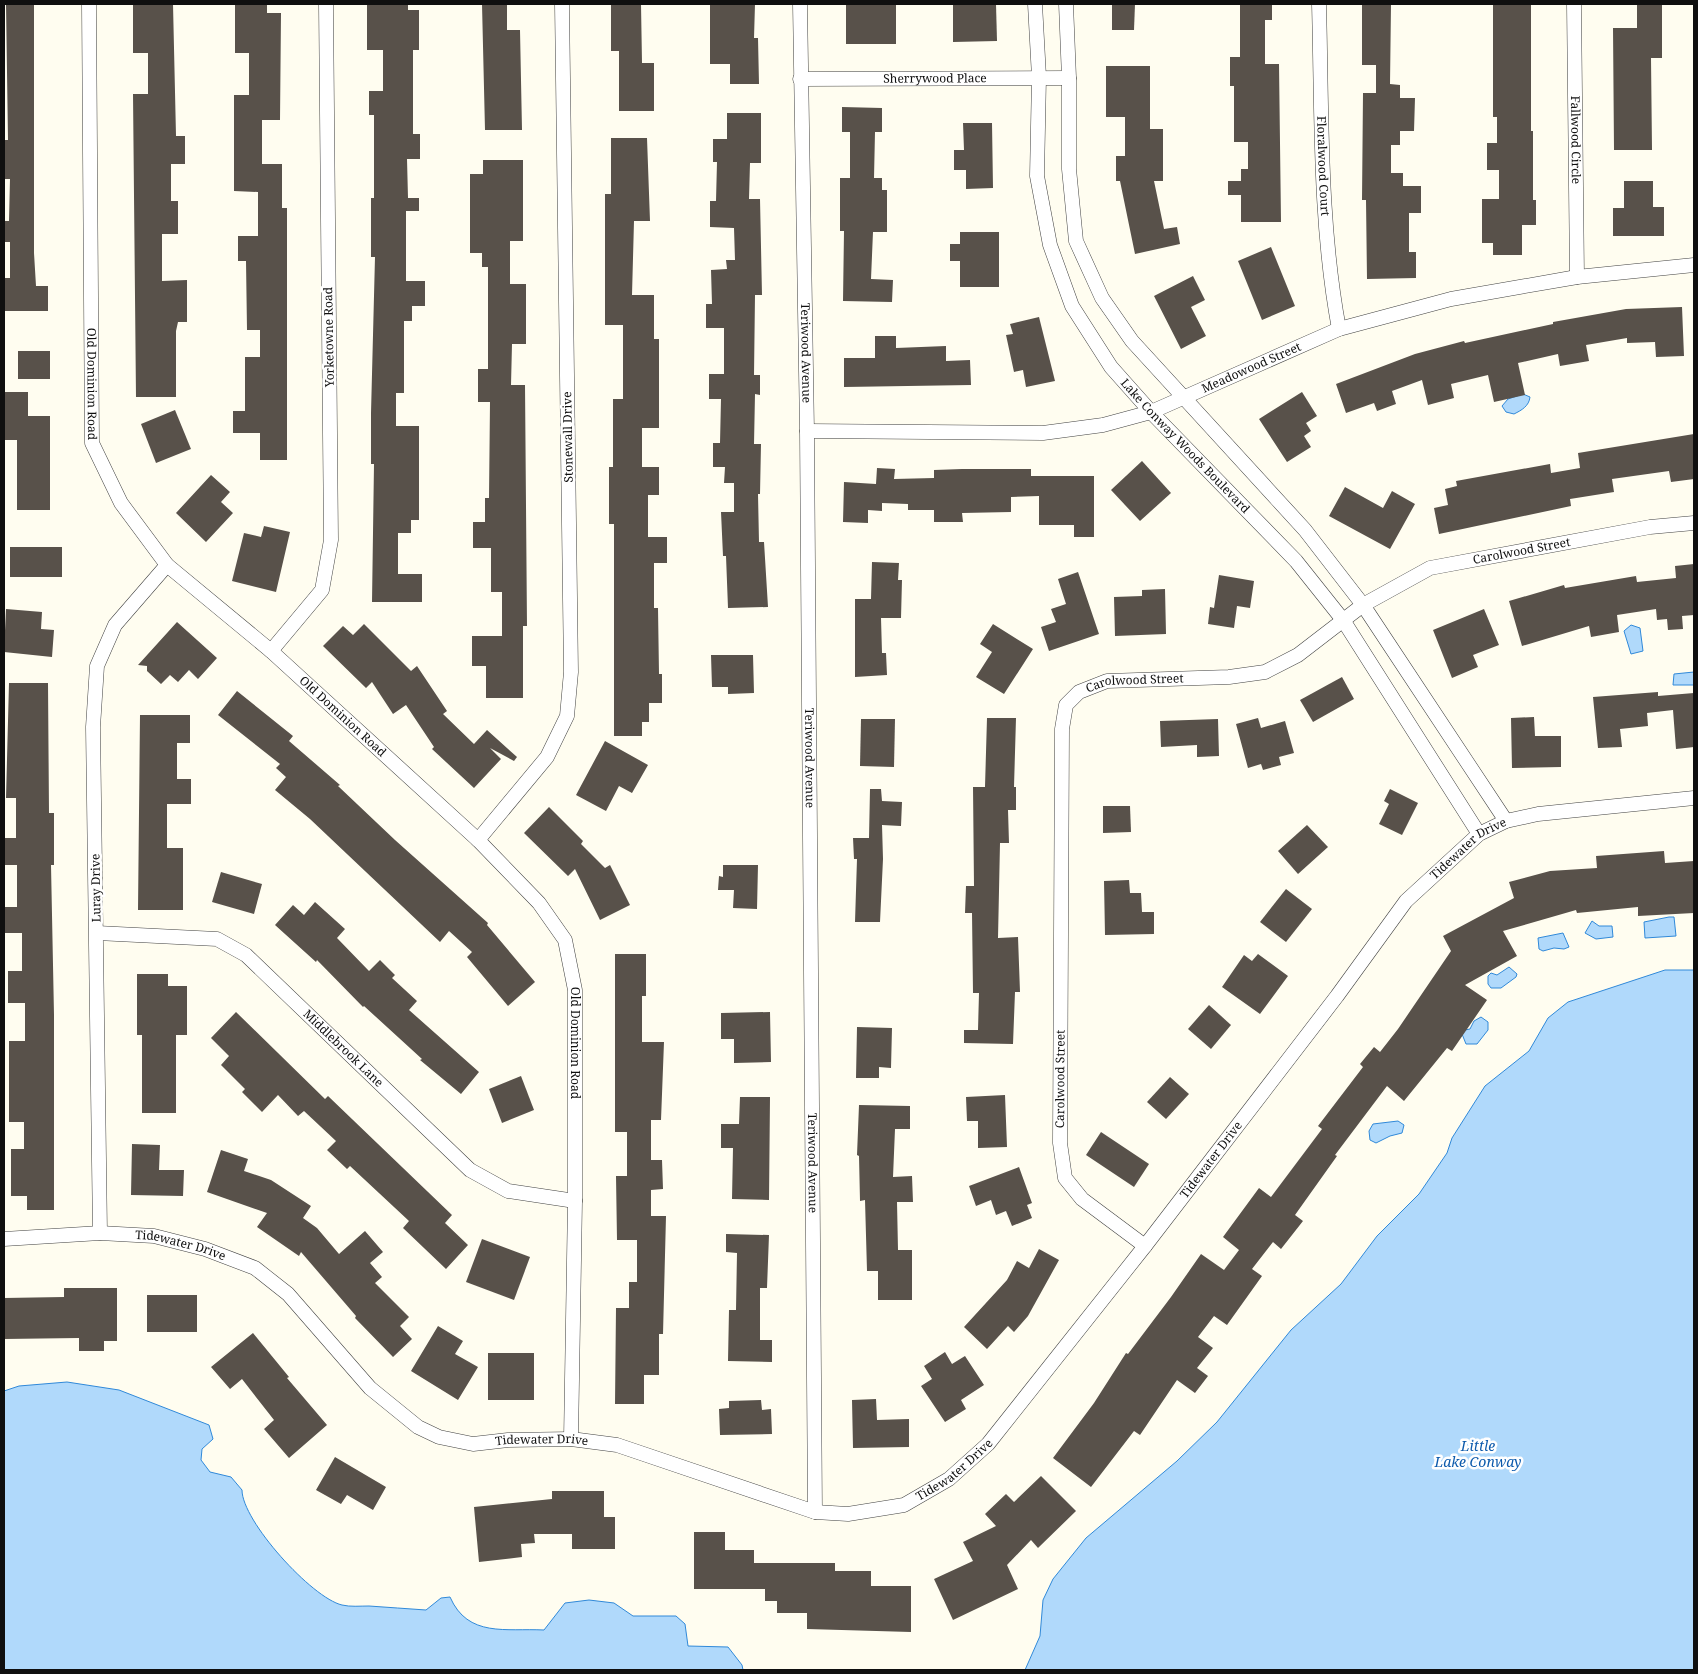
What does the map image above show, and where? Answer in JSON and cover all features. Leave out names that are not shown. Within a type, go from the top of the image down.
[{"type":"street","name":"Old Dominion Road","points":[[89,4],[92,443],[121,503],[167,565],[270,651],[478,840],[539,903],[565,940],[575,990],[575,1201],[571,1439]]},
{"type":"street","name":"Yorketowne Road","points":[[270,651],[322,590],[331,540],[326,4]]},
{"type":"street","name":"Stonewall Drive","points":[[478,840],[547,757],[567,716],[568,707],[571,672],[562,4]]},
{"type":"street","name":"Teriwood Avenue","points":[[800,4],[807,431],[815,1512]]},
{"type":"street","name":"Lake Conway Woods Boulevard","points":[[1035,4],[1039,77],[1037,176],[1050,245],[1072,306],[1110,367],[1151,412],[1296,560],[1343,620],[1479,834]]},
{"type":"street","points":[[1066,4],[1069,78],[1069,169],[1076,241],[1102,298],[1132,341],[1182,398],[1305,530],[1362,605],[1506,821]]},
{"type":"street","name":"Floralwood Court","points":[[1319,4],[1324,214],[1330,281],[1339,329]]},
{"type":"street","name":"Fallwood Circle","points":[[1574,4],[1577,277]]},
{"type":"street","name":"Sherrywood Place","points":[[800,79],[1069,78]]},
{"type":"street","name":"Meadowood Street","points":[[807,431],[1043,433],[1103,425],[1151,412],[1339,329],[1451,299],[1577,277],[1694,265]]},
{"type":"street","name":"Carolwood Street","points":[[1145,1246],[1082,1199],[1065,1178],[1060,1133],[1062,729],[1066,705],[1079,692],[1107,681],[1229,677],[1265,672],[1298,655],[1362,605],[1430,568],[1650,527],[1694,523]]},
{"type":"street","name":"Luray Drive","points":[[100,1234],[93,727],[97,666],[115,625],[167,565]]},
{"type":"street","name":"Tidewater Drive","points":[[4,1239],[100,1234],[154,1236],[206,1249],[255,1268],[288,1294],[370,1388],[418,1426],[439,1437],[473,1444],[508,1440],[571,1439],[617,1445],[815,1512],[848,1514],[904,1505],[949,1479],[988,1444],[1145,1246],[1337,996],[1406,901],[1479,834],[1506,821],[1538,814],[1694,798]]},
{"type":"street","name":"Middlebrook Lane","points":[[97,933],[218,939],[246,955],[470,1170],[508,1191],[575,1201]]},
{"type":"water","points":[[1523,394],[1530,397],[1527,405],[1514,414],[1506,412],[1502,406],[1508,399]]},
{"type":"water","points":[[1631,625],[1640,628],[1643,651],[1631,654],[1624,631]]},
{"type":"water","points":[[1694,672],[1694,685],[1673,685],[1674,674]]},
{"type":"water","points":[[1674,917],[1676,936],[1645,938],[1644,922]]},
{"type":"water","points":[[1592,921],[1599,926],[1612,926],[1613,937],[1596,939],[1585,933]]},
{"type":"water","points":[[1563,933],[1569,947],[1543,951],[1539,949],[1538,938]]},
{"type":"water","points":[[1509,967],[1517,974],[1516,977],[1501,988],[1491,988],[1488,984],[1488,976],[1491,973],[1497,975]]},
{"type":"water","name":"Little Lake Conway","points":[[1665,970],[1694,970],[1694,1670],[1025,1670],[1040,1636],[1043,1600],[1053,1579],[1086,1538],[1177,1461],[1217,1422],[1291,1330],[1341,1284],[1377,1236],[1419,1194],[1447,1153],[1452,1138],[1485,1086],[1529,1051],[1548,1018],[1568,1002]]},
{"type":"water","points":[[1481,1017],[1488,1022],[1488,1030],[1477,1044],[1466,1044],[1462,1034],[1465,1030],[1470,1029],[1474,1021]]},
{"type":"water","points":[[1398,1121],[1404,1125],[1402,1133],[1390,1136],[1376,1143],[1370,1140],[1369,1131],[1373,1124]]},
{"type":"water","points":[[67,1382],[119,1390],[209,1425],[213,1439],[202,1449],[201,1460],[210,1472],[231,1477],[242,1490],[245,1504],[253,1520],[297,1574],[329,1599],[342,1605],[426,1610],[441,1598],[450,1597],[458,1610],[467,1619],[478,1625],[502,1629],[544,1630],[565,1603],[589,1600],[614,1603],[633,1616],[676,1616],[685,1624],[688,1646],[728,1647],[742,1665],[743,1670],[4,1670],[4,1391],[19,1386]]},
{"type":"building","points":[[6,4],[34,4],[34,253],[36,286],[48,286],[48,311],[4,311],[4,278],[10,278],[10,242],[4,242],[4,221],[9,221],[10,179],[4,179],[4,140],[8,140]]},
{"type":"building","points":[[133,4],[173,4],[176,136],[185,136],[185,164],[171,164],[171,201],[178,201],[178,234],[162,234],[162,281],[187,280],[187,322],[178,322],[176,331],[176,397],[136,397],[133,94],[148,94],[148,53],[133,53]]},
{"type":"building","points":[[235,4],[267,4],[267,13],[281,13],[280,120],[262,120],[262,164],[282,164],[282,208],[287,208],[287,460],[260,460],[260,433],[233,433],[233,411],[245,411],[245,357],[260,357],[260,330],[247,330],[246,261],[238,261],[238,236],[258,236],[258,192],[234,191],[234,95],[249,95],[249,53],[235,53]]},
{"type":"building","points":[[367,4],[408,4],[408,10],[419,10],[419,50],[413,50],[413,134],[420,134],[420,159],[407,159],[408,198],[419,198],[419,211],[406,211],[406,281],[425,281],[425,306],[412,306],[412,321],[404,321],[404,393],[396,393],[396,426],[419,426],[419,520],[411,520],[411,533],[398,533],[398,574],[422,574],[422,602],[372,602],[374,464],[371,464],[371,413],[375,257],[371,257],[371,198],[374,198],[374,115],[369,115],[369,91],[383,91],[383,50],[367,50]]},
{"type":"building","points":[[482,4],[507,4],[507,30],[520,30],[522,130],[485,130]]},
{"type":"building","points":[[611,4],[641,4],[642,63],[654,63],[654,111],[619,111],[619,51],[611,51]]},
{"type":"building","points":[[710,4],[755,4],[754,38],[758,38],[759,84],[730,84],[730,64],[710,64]]},
{"type":"building","points":[[846,4],[896,4],[896,44],[846,44]]},
{"type":"building","points":[[953,4],[996,4],[997,41],[953,42]]},
{"type":"building","points":[[1112,4],[1135,4],[1134,30],[1112,30]]},
{"type":"building","points":[[1240,4],[1272,4],[1272,20],[1265,20],[1265,64],[1279,64],[1281,222],[1241,222],[1241,195],[1228,195],[1228,181],[1241,181],[1241,169],[1248,169],[1248,142],[1234,142],[1234,86],[1230,86],[1230,57],[1240,57]]},
{"type":"building","points":[[1362,4],[1391,4],[1390,84],[1400,85],[1400,98],[1415,98],[1414,131],[1400,131],[1400,145],[1391,145],[1391,173],[1403,173],[1403,186],[1421,186],[1421,213],[1409,213],[1409,252],[1416,252],[1416,278],[1367,279],[1366,200],[1362,200],[1363,93],[1376,93],[1376,65],[1362,65]]},
{"type":"building","points":[[1493,4],[1531,4],[1531,131],[1533,131],[1533,200],[1536,200],[1536,225],[1522,225],[1522,255],[1493,255],[1493,243],[1482,243],[1482,199],[1499,199],[1499,170],[1487,170],[1487,143],[1497,143],[1497,117],[1493,117]]},
{"type":"building","points":[[1637,4],[1662,4],[1662,58],[1651,58],[1652,150],[1614,150],[1613,28],[1637,28]]},
{"type":"building","points":[[1106,66],[1150,66],[1150,129],[1163,129],[1163,181],[1154,181],[1164,229],[1177,227],[1180,244],[1135,254],[1120,181],[1116,181],[1116,156],[1125,156],[1125,117],[1106,117]]},
{"type":"building","points":[[842,107],[882,108],[882,132],[875,132],[874,178],[882,178],[882,190],[887,190],[887,232],[873,232],[871,279],[893,280],[892,302],[843,301],[844,231],[840,231],[840,178],[850,178],[850,132],[842,132]]},
{"type":"building","points":[[727,113],[761,113],[761,163],[750,163],[749,199],[760,199],[762,295],[755,295],[754,375],[760,375],[760,395],[755,394],[754,444],[761,444],[760,494],[758,494],[759,542],[764,542],[768,607],[728,608],[726,556],[723,556],[721,512],[734,512],[734,483],[724,483],[725,467],[713,467],[713,443],[720,443],[721,399],[709,399],[709,374],[724,374],[724,328],[706,328],[706,304],[712,304],[711,270],[727,269],[726,260],[735,260],[734,228],[710,227],[710,201],[716,201],[717,162],[713,162],[713,139],[727,139]]},
{"type":"building","points":[[963,123],[992,123],[993,188],[966,189],[966,170],[954,170],[954,150],[964,150]]},
{"type":"building","points":[[611,138],[647,138],[650,221],[634,221],[632,295],[654,295],[654,339],[659,339],[659,428],[642,428],[642,467],[659,467],[659,495],[648,495],[648,537],[667,537],[667,563],[654,563],[654,608],[658,608],[659,674],[662,674],[662,703],[649,703],[649,722],[642,722],[642,736],[614,736],[614,524],[609,524],[609,467],[613,467],[613,399],[623,399],[623,325],[605,325],[605,194],[611,194]]},
{"type":"building","points":[[483,160],[523,160],[523,241],[510,241],[510,284],[526,284],[526,344],[512,344],[511,385],[525,385],[527,626],[523,626],[523,698],[486,698],[486,666],[472,666],[472,636],[502,636],[502,592],[491,592],[491,548],[473,548],[473,522],[485,522],[485,498],[489,498],[490,402],[478,402],[478,369],[488,369],[488,267],[482,267],[482,253],[470,253],[470,174],[483,174]]},
{"type":"building","points":[[1624,181],[1653,181],[1653,207],[1664,207],[1664,236],[1613,236],[1613,208],[1624,208]]},
{"type":"building","points":[[960,232],[999,232],[999,287],[960,287],[960,261],[950,261],[950,244],[960,244]]},
{"type":"building","points":[[1271,247],[1295,306],[1262,320],[1238,261]]},
{"type":"building","points":[[1193,276],[1205,300],[1191,307],[1206,336],[1181,349],[1154,296]]},
{"type":"building","points":[[1682,307],[1684,356],[1656,357],[1655,342],[1627,343],[1627,338],[1586,345],[1589,361],[1560,366],[1558,354],[1518,363],[1525,395],[1494,402],[1488,375],[1451,384],[1454,398],[1428,405],[1422,380],[1392,391],[1396,404],[1377,411],[1374,403],[1346,413],[1336,384],[1415,354],[1464,341],[1465,343],[1553,324],[1553,322],[1626,309]]},
{"type":"building","points":[[1039,317],[1055,381],[1026,387],[1023,370],[1014,372],[1006,335],[1013,334],[1010,324]]},
{"type":"building","points":[[875,336],[896,336],[896,348],[946,346],[946,361],[970,360],[971,385],[844,387],[844,358],[875,358]]},
{"type":"building","points":[[18,351],[50,351],[50,379],[18,379]]},
{"type":"building","points":[[4,392],[28,392],[28,416],[50,416],[50,510],[17,510],[17,440],[4,440]]},
{"type":"building","points":[[1302,392],[1317,416],[1306,423],[1311,431],[1304,436],[1311,447],[1287,462],[1259,419]]},
{"type":"building","points":[[175,410],[191,449],[156,463],[141,424]]},
{"type":"building","points":[[1694,434],[1694,479],[1671,482],[1669,471],[1612,479],[1614,492],[1570,499],[1571,506],[1439,534],[1434,508],[1448,505],[1445,489],[1457,486],[1456,481],[1550,464],[1551,473],[1580,468],[1578,453]]},
{"type":"building","points":[[1142,461],[1171,493],[1140,521],[1111,490]]},
{"type":"building","points":[[877,468],[895,469],[894,479],[934,478],[934,470],[962,469],[1031,469],[1031,476],[1094,476],[1094,537],[1074,537],[1074,525],[1039,525],[1039,496],[1011,497],[1011,512],[962,513],[963,522],[934,522],[934,510],[908,510],[908,504],[882,503],[882,511],[868,510],[868,523],[843,522],[844,482],[876,484]]},
{"type":"building","points":[[211,475],[230,492],[221,502],[233,513],[206,542],[176,513]]},
{"type":"building","points":[[1345,487],[1383,508],[1392,491],[1415,504],[1390,549],[1329,516]]},
{"type":"building","points":[[264,526],[290,532],[276,592],[232,581],[244,533],[261,537]]},
{"type":"building","points":[[10,547],[62,547],[62,577],[10,577]]},
{"type":"building","points":[[872,562],[899,563],[898,580],[902,580],[901,618],[881,618],[882,653],[886,653],[887,675],[855,677],[855,599],[871,599]]},
{"type":"building","points":[[1694,564],[1694,615],[1682,616],[1683,629],[1668,630],[1667,619],[1657,620],[1656,609],[1617,615],[1619,632],[1591,637],[1589,626],[1522,646],[1509,601],[1564,585],[1565,588],[1636,576],[1637,582],[1676,578],[1675,566]]},
{"type":"building","points":[[1078,572],[1099,634],[1049,651],[1041,627],[1056,622],[1051,609],[1066,604],[1058,579]]},
{"type":"building","points":[[1219,575],[1254,581],[1250,608],[1237,606],[1234,628],[1208,624],[1210,607],[1214,608]]},
{"type":"building","points":[[1165,589],[1166,634],[1115,636],[1114,597],[1142,596],[1142,590]]},
{"type":"building","points":[[6,609],[42,612],[41,629],[54,630],[52,657],[4,652]]},
{"type":"building","points":[[1484,609],[1499,645],[1473,655],[1478,667],[1452,678],[1433,630]]},
{"type":"building","points":[[177,622],[217,658],[198,679],[189,670],[178,682],[170,675],[161,684],[147,671],[147,666],[138,665]]},
{"type":"building","points":[[364,624],[411,671],[417,666],[447,711],[443,714],[474,744],[487,730],[517,757],[514,761],[490,748],[501,759],[474,788],[432,749],[434,747],[406,705],[393,714],[372,682],[366,688],[323,646],[343,626],[353,635]]},
{"type":"building","points":[[993,624],[1033,649],[1004,694],[976,677],[992,652],[980,644]]},
{"type":"building","points":[[711,655],[753,655],[754,693],[728,694],[728,687],[712,687]]},
{"type":"building","points":[[1342,677],[1354,699],[1313,722],[1300,700]]},
{"type":"building","points":[[9,683],[48,683],[49,813],[54,813],[54,865],[51,865],[54,1015],[54,1210],[27,1210],[27,1196],[11,1196],[11,1149],[24,1149],[24,1122],[9,1122],[9,1041],[25,1041],[25,1003],[8,1003],[8,971],[22,971],[22,933],[4,933],[4,907],[17,907],[17,865],[4,865],[4,838],[16,838],[16,798],[6,798]]},
{"type":"building","points":[[237,691],[293,736],[289,741],[340,785],[338,786],[395,840],[488,923],[487,925],[535,982],[508,1006],[467,957],[472,952],[449,931],[440,942],[310,819],[275,790],[286,777],[276,768],[280,764],[218,715]]},
{"type":"building","points":[[1658,692],[1658,696],[1694,693],[1694,747],[1676,749],[1673,710],[1647,713],[1648,726],[1620,729],[1622,747],[1598,748],[1593,697]]},
{"type":"building","points":[[140,715],[190,715],[190,743],[177,743],[177,779],[191,779],[191,804],[167,804],[167,848],[183,848],[183,910],[138,910]]},
{"type":"building","points":[[1534,717],[1535,736],[1561,736],[1561,767],[1512,768],[1511,718]]},
{"type":"building","points":[[987,718],[1016,718],[1014,787],[1016,787],[1016,810],[1008,810],[1009,843],[1000,843],[998,938],[1018,937],[1020,992],[1015,992],[1013,1044],[964,1043],[964,1030],[978,1030],[979,993],[973,993],[972,913],[965,913],[966,886],[974,886],[973,787],[985,787]]},
{"type":"building","points":[[1258,718],[1261,728],[1285,721],[1294,753],[1279,757],[1281,765],[1263,770],[1261,764],[1248,768],[1236,724]]},
{"type":"building","points":[[861,719],[895,719],[894,767],[860,766]]},
{"type":"building","points":[[1218,719],[1219,756],[1197,757],[1197,745],[1161,747],[1160,721]]},
{"type":"building","points":[[605,741],[648,765],[632,793],[619,786],[606,811],[576,795]]},
{"type":"building","points":[[870,789],[881,789],[882,801],[902,802],[901,826],[882,825],[883,859],[880,922],[855,922],[857,859],[854,859],[853,838],[869,838]]},
{"type":"building","points":[[1390,789],[1418,803],[1402,835],[1379,824],[1389,804],[1384,801]]},
{"type":"building","points":[[1103,806],[1130,806],[1131,832],[1103,833]]},
{"type":"building","points":[[549,807],[583,841],[581,844],[605,868],[610,865],[630,905],[600,920],[575,869],[568,876],[524,833]]},
{"type":"building","points":[[1307,825],[1328,847],[1298,874],[1278,851]]},
{"type":"building","points":[[1664,851],[1665,863],[1694,861],[1694,913],[1638,916],[1638,907],[1577,913],[1576,910],[1503,931],[1517,956],[1465,985],[1487,1000],[1452,1051],[1447,1048],[1404,1101],[1387,1086],[1335,1155],[1337,1156],[1295,1215],[1303,1221],[1281,1249],[1273,1242],[1252,1269],[1262,1276],[1227,1325],[1214,1316],[1198,1337],[1213,1348],[1197,1368],[1208,1376],[1195,1393],[1177,1380],[1140,1435],[1134,1431],[1091,1487],[1053,1458],[1094,1403],[1126,1353],[1128,1354],[1201,1254],[1224,1270],[1239,1250],[1223,1237],[1259,1188],[1271,1197],[1322,1129],[1318,1126],[1363,1067],[1360,1064],[1374,1047],[1380,1052],[1398,1029],[1451,951],[1443,936],[1514,898],[1509,882],[1550,871],[1597,868],[1596,856]]},
{"type":"building","points":[[723,865],[758,865],[757,909],[733,908],[734,890],[718,890],[719,876],[723,877]]},
{"type":"building","points":[[221,872],[262,884],[254,914],[212,902]]},
{"type":"building","points":[[1129,880],[1130,893],[1141,893],[1142,912],[1154,912],[1154,934],[1105,935],[1104,881]]},
{"type":"building","points":[[1286,889],[1312,909],[1286,942],[1260,922]]},
{"type":"building","points":[[315,902],[345,929],[337,938],[369,971],[380,960],[395,975],[392,978],[417,1001],[409,1010],[479,1072],[461,1094],[420,1060],[422,1059],[363,1007],[317,960],[316,962],[275,925],[293,905],[304,915]]},
{"type":"building","points":[[615,954],[646,954],[646,996],[642,996],[642,1042],[664,1042],[661,1120],[651,1120],[651,1160],[662,1160],[663,1189],[651,1190],[651,1216],[666,1216],[663,1334],[659,1334],[659,1375],[644,1375],[644,1404],[615,1404],[616,1308],[629,1308],[629,1282],[637,1282],[637,1240],[617,1240],[616,1176],[627,1176],[627,1132],[615,1132]]},
{"type":"building","points":[[1258,954],[1288,976],[1260,1014],[1222,987],[1244,955],[1252,961]]},
{"type":"building","points":[[137,974],[168,974],[168,986],[187,986],[187,1035],[176,1035],[176,1113],[142,1113],[142,1035],[137,1035]]},
{"type":"building","points":[[1209,1005],[1231,1025],[1211,1049],[1188,1029]]},
{"type":"building","points":[[236,1012],[325,1099],[328,1096],[452,1215],[445,1223],[468,1245],[446,1269],[403,1228],[409,1221],[350,1166],[347,1169],[327,1150],[336,1141],[304,1111],[298,1116],[278,1095],[262,1112],[242,1092],[245,1089],[221,1065],[229,1056],[211,1038]]},
{"type":"building","points":[[770,1012],[771,1062],[734,1063],[734,1039],[721,1039],[721,1013]]},
{"type":"building","points":[[857,1027],[892,1028],[891,1068],[879,1067],[879,1078],[856,1078]]},
{"type":"building","points":[[521,1076],[534,1110],[502,1123],[489,1089]]},
{"type":"building","points":[[1170,1077],[1189,1094],[1166,1119],[1147,1102]]},
{"type":"building","points":[[1005,1095],[1007,1147],[978,1148],[978,1121],[967,1121],[966,1097]]},
{"type":"building","points":[[740,1097],[770,1097],[769,1200],[732,1199],[733,1148],[721,1148],[721,1124],[739,1124]]},
{"type":"building","points":[[859,1105],[910,1106],[910,1129],[895,1129],[893,1177],[912,1176],[913,1202],[897,1202],[898,1250],[912,1250],[912,1300],[878,1300],[878,1271],[867,1271],[865,1200],[860,1201],[859,1156],[857,1155]]},
{"type":"building","points":[[1101,1132],[1149,1164],[1134,1187],[1086,1155]]},
{"type":"building","points":[[132,1144],[160,1145],[159,1170],[184,1170],[183,1196],[131,1195]]},
{"type":"building","points":[[221,1150],[248,1159],[244,1171],[271,1180],[311,1206],[303,1218],[317,1228],[339,1254],[365,1231],[383,1252],[370,1263],[382,1277],[375,1283],[409,1317],[400,1326],[412,1339],[393,1357],[355,1318],[356,1316],[301,1252],[299,1256],[257,1227],[267,1213],[207,1192]]},
{"type":"building","points":[[1019,1167],[1032,1203],[1027,1205],[1032,1218],[1012,1226],[1006,1211],[996,1215],[991,1200],[976,1206],[969,1186]]},
{"type":"building","points":[[726,1234],[769,1235],[767,1288],[760,1288],[760,1340],[772,1340],[772,1362],[728,1361],[729,1310],[736,1310],[737,1253],[726,1252]]},
{"type":"building","points":[[482,1239],[530,1257],[514,1300],[466,1282]]},
{"type":"building","points":[[1039,1249],[1059,1260],[1028,1316],[1014,1332],[1008,1326],[987,1349],[964,1327],[1007,1280],[1017,1261],[1029,1268]]},
{"type":"building","points":[[64,1288],[117,1288],[117,1341],[104,1341],[104,1351],[79,1351],[79,1338],[4,1339],[4,1298],[64,1297]]},
{"type":"building","points":[[147,1295],[197,1295],[197,1332],[147,1332]]},
{"type":"building","points":[[438,1326],[463,1341],[455,1354],[478,1367],[458,1400],[411,1371]]},
{"type":"building","points":[[253,1333],[289,1377],[287,1378],[327,1425],[289,1458],[264,1429],[274,1420],[242,1379],[230,1389],[211,1367]]},
{"type":"building","points":[[945,1352],[952,1364],[965,1356],[984,1385],[961,1400],[966,1409],[945,1422],[921,1386],[932,1379],[924,1366]]},
{"type":"building","points":[[488,1353],[534,1353],[534,1400],[488,1400]]},
{"type":"building","points":[[876,1399],[877,1420],[909,1419],[909,1447],[853,1448],[852,1400]]},
{"type":"building","points":[[761,1400],[762,1410],[771,1409],[772,1434],[720,1435],[719,1409],[729,1408],[729,1401]]},
{"type":"building","points":[[335,1457],[386,1487],[373,1510],[347,1495],[341,1504],[316,1490]]},
{"type":"building","points":[[1041,1476],[1076,1511],[1038,1548],[1031,1540],[1007,1565],[1018,1589],[953,1620],[934,1579],[973,1561],[963,1542],[996,1526],[985,1514],[1006,1494],[1014,1502]]},
{"type":"building","points":[[552,1491],[604,1491],[604,1517],[615,1517],[615,1549],[572,1549],[572,1534],[534,1534],[535,1543],[521,1544],[522,1557],[479,1562],[474,1507],[552,1499]]},
{"type":"building","points":[[694,1532],[725,1532],[725,1550],[754,1550],[754,1563],[835,1563],[835,1571],[871,1571],[871,1586],[911,1586],[911,1632],[807,1629],[807,1613],[777,1613],[777,1601],[765,1601],[765,1589],[694,1589]]}]
